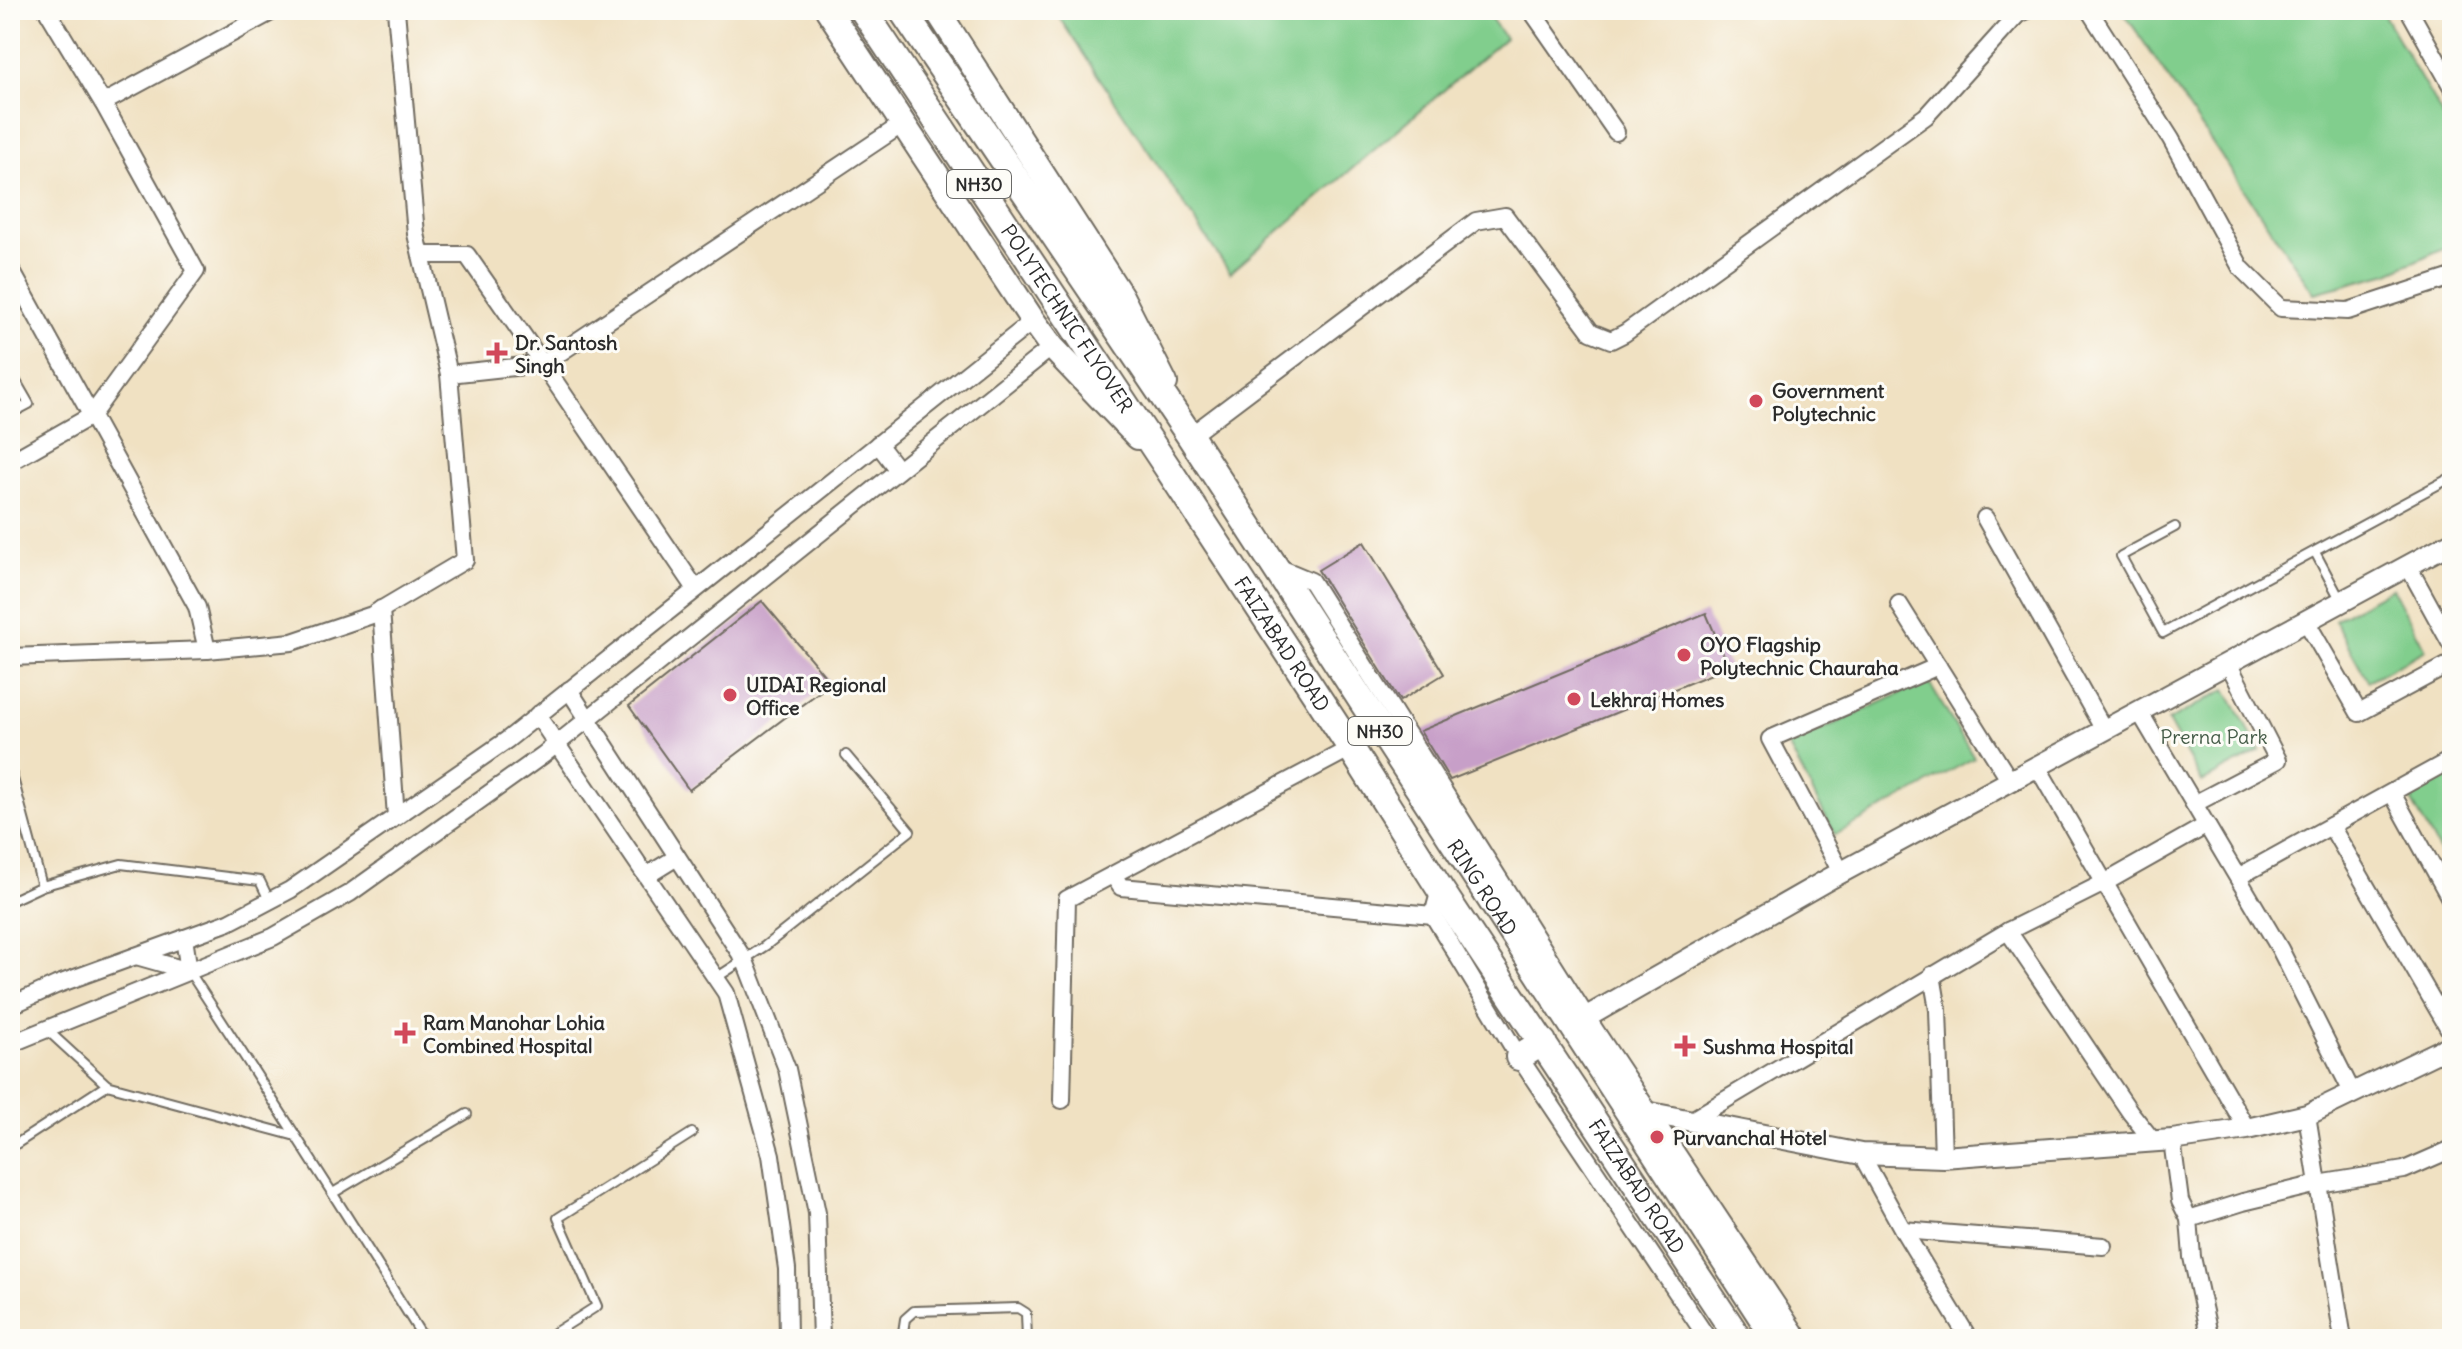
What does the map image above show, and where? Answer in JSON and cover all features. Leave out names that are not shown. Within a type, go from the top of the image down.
[{"type":"highway","name":"POLYTECHNIC FLYOVER","points":[[863,10],[1167,467]]},
{"type":"highway","name":"POLYTECHNIC FLYOVER","points":[[902,10],[1190,436]]},
{"type":"highway","name":"RING ROAD","points":[[1190,436],[1579,1022],[1776,1339]]},
{"type":"highway","name":"FAIZABAD ROAD","points":[[1167,467],[1351,748],[1436,902],[1543,1042],[1739,1339]]},
{"type":"highway","points":[[1519,1057],[1543,1042]]},
{"type":"main road","name":"FAIZABAD ROAD","points":[[828,10],[1052,347],[1167,467]]},
{"type":"main road","points":[[937,10],[1121,296],[1190,436]]},
{"type":"street","points":[[10,462],[91,416],[196,271],[103,103],[47,10]]},
{"type":"street","points":[[103,103],[275,10]]},
{"type":"street","points":[[10,657],[207,650],[292,642],[372,615],[465,560],[449,374],[416,234],[396,10]]},
{"type":"street","points":[[1531,10],[1616,132]]},
{"type":"street","points":[[1190,436],[1476,221],[1505,216],[1591,332],[1611,340],[1625,333],[1926,116],[2018,14],[2028,10]]},
{"type":"street","points":[[2089,10],[2171,139],[2241,268],[2281,308],[2348,311],[2452,277]]},
{"type":"street","points":[[2409,10],[2452,87]]},
{"type":"street","points":[[449,374],[543,364],[904,123]]},
{"type":"street","points":[[421,255],[467,255],[696,589]]},
{"type":"street","points":[[10,268],[197,607],[207,650]]},
{"type":"street","points":[[10,1006],[56,985],[229,922],[290,890],[507,740],[1033,321]]},
{"type":"street","points":[[10,1044],[273,937],[350,893],[557,744],[1052,347]]},
{"type":"street","points":[[878,444],[898,470]]},
{"type":"street","points":[[1985,518],[2104,730]]},
{"type":"street","points":[[1800,1339],[1651,1113],[1579,1022],[1841,872],[2452,542]]},
{"type":"street","points":[[2408,566],[2452,646]]},
{"type":"street","points":[[1899,604],[2010,781]]},
{"type":"street","points":[[381,609],[396,817]]},
{"type":"street","points":[[2306,621],[2359,713],[2452,663]]},
{"type":"street","points":[[2194,804],[2278,760],[2228,663]]},
{"type":"street","points":[[1841,872],[1770,739],[1938,666]]},
{"type":"street","points":[[569,690],[745,961],[787,1069],[817,1213],[821,1339]]},
{"type":"street","points":[[2139,711],[2280,949],[2352,1092]]},
{"type":"street","points":[[537,715],[726,993],[771,1155],[787,1269],[788,1339]]},
{"type":"street","points":[[1062,1100],[1067,899],[1351,748]]},
{"type":"street","points":[[2238,877],[2452,759]]},
{"type":"street","points":[[2037,766],[2247,1129]]},
{"type":"street","points":[[2392,793],[2452,902]]},
{"type":"street","points":[[1690,1121],[2008,931],[2106,882],[2207,825]]},
{"type":"street","points":[[2331,826],[2452,1034]]},
{"type":"street","points":[[648,875],[677,857]]},
{"type":"street","points":[[1113,875],[1121,887],[1436,902],[1519,1057],[1708,1339]]},
{"type":"street","points":[[2008,931],[2130,1112],[2162,1140],[2180,1201],[2189,1219],[2192,1257],[2210,1339]]},
{"type":"street","points":[[184,938],[189,971]]},
{"type":"street","points":[[136,956],[189,971]]},
{"type":"street","points":[[1932,975],[1938,1010],[1943,1157]]},
{"type":"street","points":[[1651,1113],[1861,1154],[1943,1157],[2162,1140],[2247,1129],[2307,1115],[2452,1045]]},
{"type":"street","points":[[2307,1115],[2343,1339]]},
{"type":"street","points":[[2189,1219],[2318,1184],[2404,1170],[2452,1149]]},
{"type":"street","points":[[1861,1154],[1969,1339]]},
{"type":"street","points":[[1903,1230],[2103,1246]]},
{"type":"lane","points":[[10,371],[29,404],[10,414]]},
{"type":"lane","points":[[2175,527],[2121,556],[2163,633],[2452,477]]},
{"type":"lane","points":[[2315,552],[2341,602]]},
{"type":"lane","points":[[716,978],[745,961],[910,831],[846,755]]},
{"type":"lane","points":[[10,767],[15,803],[42,886]]},
{"type":"lane","points":[[10,901],[42,886],[121,864],[260,881],[269,900]]},
{"type":"lane","points":[[189,971],[424,1339]]},
{"type":"lane","points":[[46,1029],[107,1085],[293,1135]]},
{"type":"lane","points":[[10,1148],[107,1085]]},
{"type":"lane","points":[[333,1193],[467,1114]]},
{"type":"lane","points":[[545,1339],[597,1306],[558,1218],[692,1133]]},
{"type":"lane","points":[[902,1339],[905,1319],[914,1311],[1018,1308],[1026,1313],[1027,1339]]},
{"type":"green space","points":[[1054,10],[1485,10],[1505,38],[1230,273]]},
{"type":"green space","points":[[2122,10],[2381,10],[2452,132],[2452,244],[2389,273],[2314,293]]},
{"type":"green space","points":[[2392,588],[2426,650],[2368,681],[2334,620]]},
{"type":"green space","points":[[1928,681],[1974,758],[1835,835],[1788,745]]},
{"type":"green space","name":"Prerna Park","points":[[2226,689],[2260,751],[2202,782],[2168,721]]},
{"type":"green space","points":[[2452,771],[2452,874],[2408,795]]},
{"type":"building","points":[[1364,542],[1444,674],[1400,701],[1318,570]]},
{"type":"building","name":"UIDAI Regional Office","points":[[762,601],[831,683],[689,790],[629,706]]},
{"type":"building","name":"Lekhraj Homes","points":[[1706,613],[1729,667],[1450,780],[1420,731]]},
{"type":"place","name":"Dr. Santosh Singh","points":[[497,353]]},
{"type":"place","name":"Government Polytechnic","points":[[1756,401]]},
{"type":"place","name":"OYO Flagship Polytechnic Chauraha","points":[[1684,655]]},
{"type":"place","name":"UIDAI Regional Office","points":[[730,695]]},
{"type":"place","name":"Lekhraj Homes","points":[[1574,699]]},
{"type":"place","name":"Ram Manohar Lohia Combined Hospital","points":[[405,1033]]},
{"type":"place","name":"Sushma Hospital","points":[[1685,1046]]},
{"type":"place","name":"Purvanchal Hotel","points":[[1657,1137]]}]
